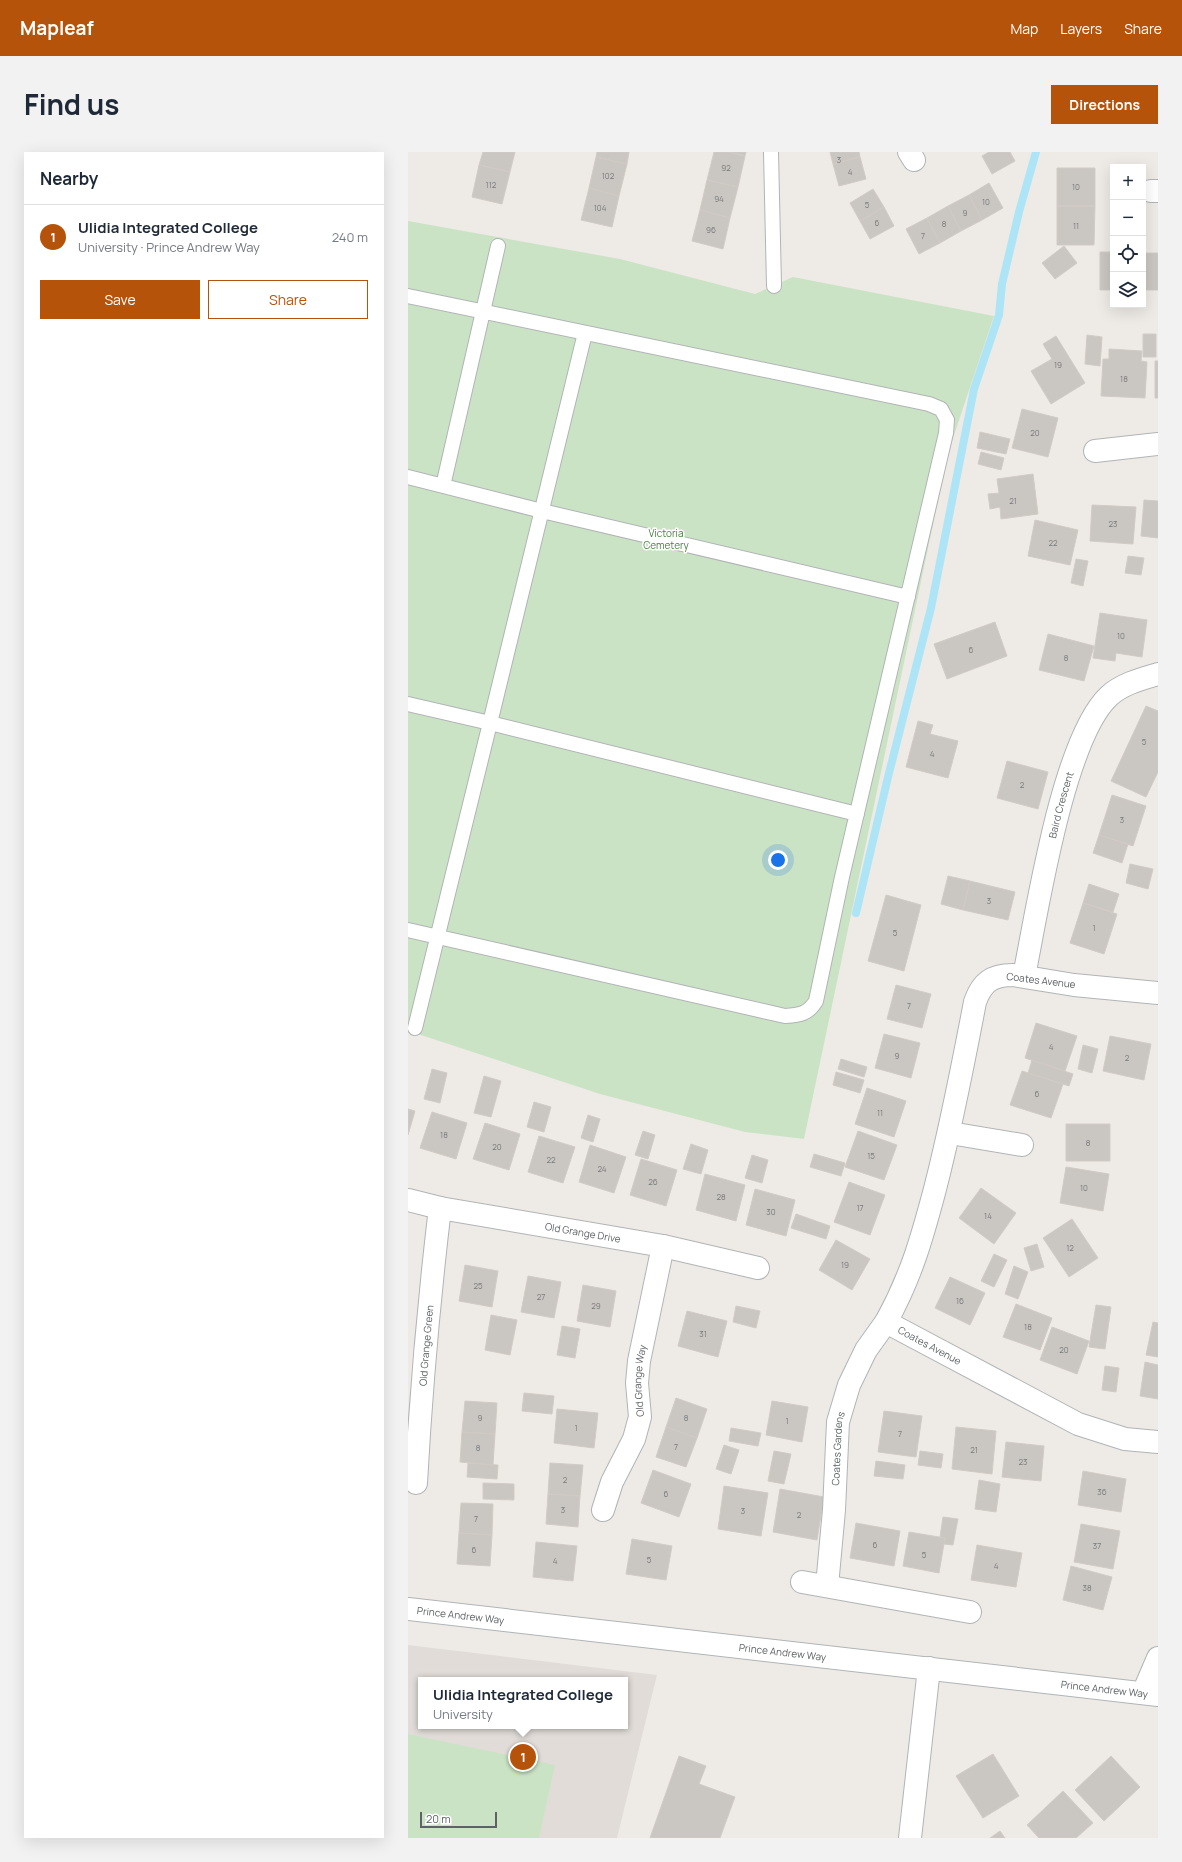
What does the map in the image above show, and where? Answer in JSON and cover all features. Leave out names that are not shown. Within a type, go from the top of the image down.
[{"type":"street","points":[[1095,451],[1158,444]]},
{"type":"street","name":"Baird Crescent","points":[[1024,976],[1063,794],[1080,743],[1091,720],[1109,696],[1122,688],[1158,674]]},
{"type":"street","name":"Coates Avenue","points":[[1158,993],[1087,986],[1024,976],[1002,975],[987,981],[979,991],[975,1002],[950,1133],[915,1260],[901,1295],[886,1322],[1078,1424],[1125,1438],[1158,1442]]},
{"type":"street","points":[[950,1133],[1022,1145]]},
{"type":"street","name":"Old Grange Drive","points":[[408,1200],[440,1208],[662,1246],[758,1268]]},
{"type":"street","name":"Old Grange Green","points":[[416,1483],[421,1387],[429,1298],[440,1208]]},
{"type":"street","name":"Old Grange Way","points":[[603,1510],[612,1482],[634,1439],[640,1417],[637,1383],[639,1361],[662,1246]]},
{"type":"street","name":"Coates Gardens","points":[[827,1586],[834,1510],[838,1422],[849,1385],[866,1350],[886,1322]]},
{"type":"street","points":[[802,1582],[970,1612]]},
{"type":"street","name":"Prince Andrew Way","points":[[408,1609],[1150,1694]]},
{"type":"street","points":[[1150,1694],[1158,1658]]},
{"type":"street","points":[[910,1838],[929,1668]]},
{"type":"lane","points":[[771,152],[774,286]]},
{"type":"lane","points":[[443,486],[498,246]]},
{"type":"lane","points":[[408,296],[929,404],[941,408],[947,420],[946,433],[857,814],[816,1001],[811,1009],[802,1015],[785,1016],[408,930]]},
{"type":"lane","points":[[415,1028],[585,332]]},
{"type":"lane","points":[[408,477],[542,511],[908,597]]},
{"type":"lane","points":[[408,704],[857,814]]},
{"type":"shaded area","points":[[408,1645],[657,1675],[617,1838],[408,1838]]},
{"type":"green space","name":"Victoria Cemetery","points":[[408,221],[620,259],[755,294],[793,277],[994,316],[948,453],[804,1139],[745,1132],[600,1094],[408,1032]]},
{"type":"green space","points":[[408,1734],[555,1765],[539,1838],[408,1838]]},
{"type":"building","points":[[483,152],[515,152],[510,172],[479,165]]},
{"type":"building","points":[[597,152],[629,152],[627,164],[596,157]]},
{"type":"building","points":[[714,152],[729,152],[745,156],[738,187],[707,180]]},
{"type":"building","points":[[729,152],[746,152],[745,156]]},
{"type":"building","points":[[830,152],[859,152],[860,157],[833,164]]},
{"type":"building","points":[[989,152],[1010,152],[1015,161],[992,174],[982,156]]},
{"type":"building","points":[[596,157],[627,164],[619,196],[589,188]]},
{"type":"building","points":[[860,157],[866,179],[839,186],[833,164]]},
{"type":"building","points":[[479,165],[510,172],[502,204],[472,197]]},
{"type":"building","points":[[1057,168],[1095,168],[1095,206],[1057,206]]},
{"type":"building","points":[[707,180],[738,187],[730,218],[700,210]]},
{"type":"building","points":[[989,183],[1003,208],[982,220],[969,195]]},
{"type":"building","points":[[589,188],[619,196],[612,227],[581,220]]},
{"type":"building","points":[[873,189],[884,207],[860,221],[850,203]]},
{"type":"building","points":[[969,195],[982,220],[961,231],[948,206]]},
{"type":"building","points":[[948,206],[961,231],[940,243],[927,218]]},
{"type":"building","points":[[1057,206],[1095,206],[1094,245],[1057,245]]},
{"type":"building","points":[[884,207],[894,226],[870,239],[860,221]]},
{"type":"building","points":[[700,210],[730,218],[723,249],[692,241]]},
{"type":"building","points":[[927,218],[940,243],[919,254],[906,229]]},
{"type":"building","points":[[1064,246],[1077,263],[1055,279],[1042,263]]},
{"type":"building","points":[[1100,252],[1110,252],[1110,290],[1100,290]]},
{"type":"building","points":[[1146,253],[1158,253],[1158,290],[1146,290]]},
{"type":"building","points":[[1143,334],[1156,334],[1156,357],[1143,357]]},
{"type":"building","points":[[1087,335],[1102,337],[1100,366],[1085,364]]},
{"type":"building","points":[[1056,336],[1085,383],[1051,404],[1031,371],[1052,359],[1043,344]]},
{"type":"building","points":[[1109,349],[1142,351],[1141,361],[1147,362],[1145,398],[1101,396],[1103,359],[1109,359]]},
{"type":"building","points":[[1155,361],[1158,361],[1158,398],[1155,398]]},
{"type":"building","points":[[1022,409],[1058,418],[1048,457],[1012,448]]},
{"type":"building","points":[[980,432],[1010,439],[1006,454],[977,448]]},
{"type":"building","points":[[981,452],[1004,458],[1001,470],[978,464]]},
{"type":"building","points":[[1033,474],[1038,514],[1001,519],[1000,507],[990,509],[988,494],[999,493],[997,479]]},
{"type":"building","points":[[1144,500],[1158,501],[1158,538],[1141,536]]},
{"type":"building","points":[[1092,505],[1136,507],[1133,544],[1090,541]]},
{"type":"building","points":[[1035,520],[1078,530],[1070,565],[1028,556]]},
{"type":"building","points":[[1128,556],[1144,558],[1141,575],[1125,573]]},
{"type":"building","points":[[1076,559],[1088,561],[1083,586],[1071,583]]},
{"type":"building","points":[[1100,613],[1147,620],[1142,657],[1116,653],[1115,661],[1093,658]]},
{"type":"building","points":[[995,622],[1007,656],[947,679],[934,644]]},
{"type":"building","points":[[1048,634],[1094,646],[1084,681],[1039,670]]},
{"type":"building","points":[[1146,706],[1158,711],[1158,772],[1146,797],[1111,781]]},
{"type":"building","points":[[918,721],[933,725],[930,734],[958,741],[948,778],[906,767]]},
{"type":"building","points":[[1007,761],[1048,772],[1038,809],[997,798]]},
{"type":"building","points":[[1112,795],[1146,806],[1133,846],[1099,835]]},
{"type":"building","points":[[1099,835],[1128,844],[1122,863],[1093,853]]},
{"type":"building","points":[[1130,864],[1153,869],[1148,889],[1126,883]]},
{"type":"building","points":[[948,876],[970,881],[963,910],[941,904]]},
{"type":"building","points":[[970,881],[1015,892],[1008,920],[963,910]]},
{"type":"building","points":[[1089,884],[1119,894],[1113,912],[1083,903]]},
{"type":"building","points":[[886,895],[921,905],[904,971],[868,961]]},
{"type":"building","points":[[1083,903],[1117,914],[1104,954],[1070,943]]},
{"type":"building","points":[[896,985],[931,994],[922,1028],[887,1019]]},
{"type":"building","points":[[1036,1023],[1077,1036],[1065,1071],[1025,1058]]},
{"type":"building","points":[[884,1034],[920,1043],[911,1078],[875,1068]]},
{"type":"building","points":[[1110,1036],[1151,1044],[1144,1080],[1103,1071]]},
{"type":"building","points":[[1083,1045],[1098,1049],[1092,1073],[1078,1069]]},
{"type":"building","points":[[841,1059],[867,1067],[864,1077],[838,1069]]},
{"type":"building","points":[[1032,1060],[1073,1074],[1069,1086],[1028,1073]]},
{"type":"building","points":[[432,1069],[447,1073],[440,1103],[424,1099]]},
{"type":"building","points":[[1022,1071],[1063,1084],[1051,1118],[1010,1105]]},
{"type":"building","points":[[836,1072],[864,1080],[860,1093],[833,1085]]},
{"type":"building","points":[[484,1076],[501,1081],[491,1117],[474,1113]]},
{"type":"building","points":[[867,1088],[906,1101],[894,1137],[855,1124]]},
{"type":"building","points":[[534,1102],[551,1107],[544,1132],[527,1127]]},
{"type":"building","points":[[408,1109],[415,1111],[408,1135]]},
{"type":"building","points":[[432,1112],[467,1123],[456,1159],[420,1148]]},
{"type":"building","points":[[588,1115],[600,1119],[593,1142],[581,1138]]},
{"type":"building","points":[[485,1123],[520,1134],[509,1170],[473,1159]]},
{"type":"building","points":[[1066,1124],[1110,1124],[1110,1161],[1066,1161]]},
{"type":"building","points":[[643,1131],[655,1135],[648,1159],[635,1155]]},
{"type":"building","points":[[858,1131],[897,1145],[884,1180],[845,1167]]},
{"type":"building","points":[[539,1136],[575,1147],[563,1183],[528,1172]]},
{"type":"building","points":[[691,1144],[708,1150],[701,1174],[683,1169]]},
{"type":"building","points":[[590,1145],[626,1157],[614,1193],[579,1182]]},
{"type":"building","points":[[814,1154],[845,1163],[841,1176],[810,1167]]},
{"type":"building","points":[[752,1155],[768,1160],[762,1183],[745,1178]]},
{"type":"building","points":[[641,1159],[677,1170],[666,1206],[630,1195]]},
{"type":"building","points":[[1066,1167],[1109,1174],[1103,1211],[1060,1203]]},
{"type":"building","points":[[705,1174],[745,1185],[736,1221],[696,1210]]},
{"type":"building","points":[[849,1182],[885,1195],[870,1235],[834,1222]]},
{"type":"building","points":[[981,1188],[1016,1213],[994,1244],[959,1218]]},
{"type":"building","points":[[755,1189],[795,1200],[786,1236],[746,1225]]},
{"type":"building","points":[[796,1214],[830,1226],[826,1239],[791,1228]]},
{"type":"building","points":[[1072,1219],[1098,1258],[1069,1277],[1043,1238]]},
{"type":"building","points":[[836,1240],[870,1259],[852,1290],[819,1270]]},
{"type":"building","points":[[1037,1244],[1044,1267],[1031,1271],[1024,1248]]},
{"type":"building","points":[[994,1254],[1007,1260],[994,1287],[981,1281]]},
{"type":"building","points":[[465,1265],[498,1271],[492,1307],[459,1301]]},
{"type":"building","points":[[1014,1266],[1028,1272],[1018,1299],[1005,1294]]},
{"type":"building","points":[[528,1276],[561,1282],[554,1318],[521,1312]]},
{"type":"building","points":[[950,1277],[985,1293],[970,1325],[935,1308]]},
{"type":"building","points":[[583,1285],[616,1291],[610,1327],[577,1321]]},
{"type":"building","points":[[1016,1304],[1052,1318],[1040,1350],[1003,1337]]},
{"type":"building","points":[[1096,1305],[1111,1307],[1105,1349],[1089,1347]]},
{"type":"building","points":[[736,1306],[760,1311],[756,1328],[733,1322]]},
{"type":"building","points":[[687,1311],[727,1321],[718,1357],[678,1346]]},
{"type":"building","points":[[491,1315],[517,1320],[510,1355],[485,1350]]},
{"type":"building","points":[[1153,1322],[1158,1323],[1158,1357],[1146,1355]]},
{"type":"building","points":[[562,1326],[580,1329],[575,1358],[557,1355]]},
{"type":"building","points":[[1052,1327],[1089,1341],[1077,1374],[1040,1360]]},
{"type":"building","points":[[1145,1362],[1158,1365],[1158,1399],[1140,1396]]},
{"type":"building","points":[[1105,1366],[1119,1368],[1116,1392],[1102,1390]]},
{"type":"building","points":[[524,1393],[554,1396],[552,1414],[522,1411]]},
{"type":"building","points":[[676,1398],[707,1409],[697,1438],[666,1427]]},
{"type":"building","points":[[465,1401],[497,1403],[495,1434],[462,1432]]},
{"type":"building","points":[[772,1401],[808,1407],[802,1442],[766,1435]]},
{"type":"building","points":[[557,1409],[598,1413],[594,1448],[554,1443]]},
{"type":"building","points":[[884,1411],[922,1416],[916,1457],[878,1452]]},
{"type":"building","points":[[666,1427],[697,1438],[686,1467],[656,1457]]},
{"type":"building","points":[[956,1427],[996,1431],[992,1474],[952,1469]]},
{"type":"building","points":[[731,1428],[761,1433],[758,1446],[729,1441]]},
{"type":"building","points":[[462,1432],[495,1434],[493,1465],[460,1462]]},
{"type":"building","points":[[1006,1442],[1044,1446],[1041,1481],[1002,1477]]},
{"type":"building","points":[[724,1445],[739,1450],[731,1474],[716,1469]]},
{"type":"building","points":[[774,1451],[791,1454],[784,1484],[768,1481]]},
{"type":"building","points":[[920,1451],[943,1454],[941,1468],[918,1465]]},
{"type":"building","points":[[876,1461],[905,1465],[903,1479],[874,1476]]},
{"type":"building","points":[[468,1463],[498,1465],[497,1479],[467,1477]]},
{"type":"building","points":[[550,1463],[583,1465],[580,1496],[548,1494]]},
{"type":"building","points":[[653,1470],[691,1484],[679,1517],[641,1503]]},
{"type":"building","points":[[1083,1471],[1126,1479],[1121,1512],[1078,1505]]},
{"type":"building","points":[[979,1480],[1000,1484],[996,1512],[975,1509]]},
{"type":"building","points":[[483,1483],[514,1484],[514,1500],[483,1499]]},
{"type":"building","points":[[724,1486],[768,1493],[761,1536],[718,1529]]},
{"type":"building","points":[[780,1489],[824,1497],[817,1540],[773,1532]]},
{"type":"building","points":[[548,1494],[580,1496],[578,1527],[546,1524]]},
{"type":"building","points":[[461,1503],[493,1504],[492,1535],[459,1533]]},
{"type":"building","points":[[943,1517],[958,1519],[953,1545],[944,1544],[945,1538],[940,1537]]},
{"type":"building","points":[[856,1523],[900,1531],[894,1566],[850,1558]]},
{"type":"building","points":[[1081,1524],[1120,1531],[1113,1569],[1074,1562]]},
{"type":"building","points":[[909,1532],[945,1538],[939,1573],[903,1566]]},
{"type":"building","points":[[459,1533],[492,1535],[490,1566],[457,1564]]},
{"type":"building","points":[[632,1539],[672,1546],[666,1580],[626,1574]]},
{"type":"building","points":[[536,1542],[577,1546],[573,1581],[533,1577]]},
{"type":"building","points":[[977,1545],[1022,1553],[1016,1587],[971,1580]]},
{"type":"building","points":[[1071,1566],[1112,1577],[1103,1610],[1063,1600]]},
{"type":"building","points":[[993,1754],[1019,1796],[983,1818],[956,1776]]},
{"type":"building","points":[[679,1756],[706,1766],[699,1784],[735,1797],[720,1838],[650,1838]]},
{"type":"building","points":[[1111,1756],[1140,1787],[1104,1821],[1075,1790]]},
{"type":"building","points":[[1063,1791],[1093,1823],[1076,1838],[1039,1838],[1027,1825]]},
{"type":"building","points":[[1000,1831],[1005,1838],[990,1838]]},
{"type":"waterway","points":[[856,913],[888,777],[931,608],[974,389],[999,315],[1002,284],[1019,212],[1036,152]]},
{"type":"place","name":"Ulidia Integrated College","points":[[523,1757]]}]
